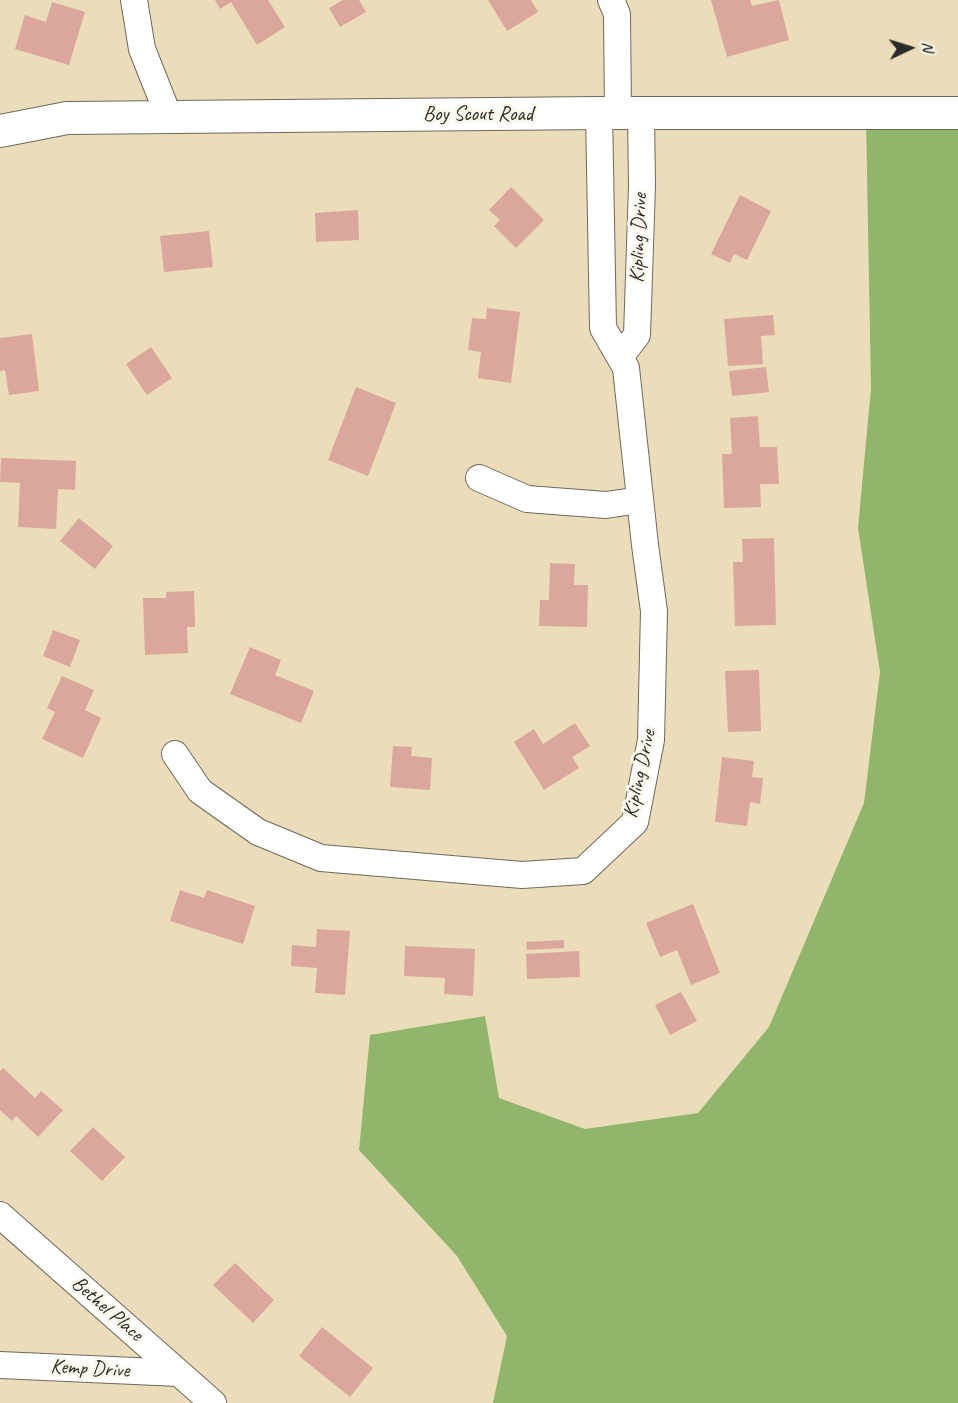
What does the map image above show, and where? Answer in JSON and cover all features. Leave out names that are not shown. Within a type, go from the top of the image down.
[{"type":"street","points":[[134,0],[142,49],[170,117]]},
{"type":"street","name":"Kipling Drive","points":[[175,754],[200,791],[258,832],[321,858],[522,875],[583,871],[635,822],[651,740],[654,611],[626,368],[603,328],[619,113],[617,14],[611,0]]},
{"type":"street","name":"Boy Scout Road","points":[[0,130],[67,118],[619,113],[958,113]]},
{"type":"street","name":"Kipling Drive","points":[[619,113],[642,186],[637,335],[620,357]]},
{"type":"street","points":[[479,478],[527,499],[606,505],[640,500]]},
{"type":"street","name":"Bethel Place","points":[[0,1215],[213,1403]]},
{"type":"street","name":"Kemp Drive","points":[[0,1365],[179,1373]]},
{"type":"green space","points":[[866,117],[958,123],[958,1403],[493,1403],[507,1336],[457,1256],[359,1150],[370,1035],[485,1016],[499,1098],[585,1129],[698,1113],[769,1027],[864,803],[880,672],[858,528],[871,388]]},
{"type":"building","points":[[215,0],[268,0],[285,27],[257,45],[231,2],[220,9]]},
{"type":"building","points":[[343,0],[359,0],[366,12],[340,27],[329,8]]},
{"type":"building","points":[[488,0],[531,0],[538,12],[507,31]]},
{"type":"building","points":[[711,0],[750,0],[752,6],[779,0],[789,40],[727,57]]},
{"type":"building","points":[[52,2],[85,12],[69,65],[15,49],[25,15],[46,22]]},
{"type":"building","points":[[511,187],[544,220],[516,248],[494,226],[500,220],[489,210]]},
{"type":"building","points":[[740,195],[771,211],[747,260],[734,254],[730,263],[711,254]]},
{"type":"building","points":[[358,210],[359,240],[316,242],[315,213]]},
{"type":"building","points":[[209,231],[213,267],[164,272],[160,236]]},
{"type":"building","points":[[487,308],[520,312],[511,383],[478,378],[481,352],[468,350],[472,318],[486,319]]},
{"type":"building","points":[[773,315],[775,335],[761,336],[763,364],[728,366],[724,319]]},
{"type":"building","points":[[32,334],[39,391],[9,395],[5,370],[0,371],[0,338]]},
{"type":"building","points":[[151,347],[172,378],[147,395],[126,364]]},
{"type":"building","points":[[766,367],[769,392],[732,396],[729,371]]},
{"type":"building","points":[[356,387],[396,403],[368,476],[328,460]]},
{"type":"building","points":[[758,416],[760,447],[777,447],[779,484],[760,484],[761,507],[724,508],[722,454],[732,454],[730,418]]},
{"type":"building","points":[[1,458],[76,461],[75,490],[58,489],[56,529],[18,527],[20,483],[0,482]]},
{"type":"building","points":[[79,518],[113,546],[95,569],[60,541]]},
{"type":"building","points":[[774,538],[776,625],[735,626],[733,562],[743,562],[742,539]]},
{"type":"building","points":[[550,563],[575,564],[574,585],[588,585],[587,627],[539,626],[540,600],[549,600]]},
{"type":"building","points":[[194,591],[195,627],[187,627],[188,653],[145,655],[143,598],[166,598],[166,592]]},
{"type":"building","points":[[53,630],[80,640],[70,667],[43,656]]},
{"type":"building","points":[[250,647],[281,660],[275,675],[314,691],[301,723],[230,694]]},
{"type":"building","points":[[759,670],[761,731],[728,732],[725,671]]},
{"type":"building","points":[[62,676],[94,690],[85,710],[101,718],[83,758],[42,739],[55,712],[47,708]]},
{"type":"building","points":[[575,723],[590,746],[572,757],[579,768],[544,790],[514,742],[534,729],[543,744]]},
{"type":"building","points":[[393,746],[412,747],[411,756],[432,758],[430,790],[390,787]]},
{"type":"building","points":[[722,757],[754,761],[752,777],[763,778],[760,804],[750,802],[747,826],[715,822]]},
{"type":"building","points":[[180,890],[204,898],[207,890],[255,906],[243,944],[170,921]]},
{"type":"building","points":[[693,904],[720,973],[691,985],[677,950],[660,957],[646,923]]},
{"type":"building","points":[[317,929],[350,931],[345,995],[315,993],[317,968],[291,966],[292,945],[316,947]]},
{"type":"building","points":[[564,940],[564,948],[527,950],[526,942]]},
{"type":"building","points":[[405,946],[475,949],[473,996],[444,994],[445,978],[404,976]]},
{"type":"building","points":[[579,951],[580,977],[527,979],[526,954]]},
{"type":"building","points":[[681,992],[697,1021],[670,1035],[655,1005]]},
{"type":"building","points":[[3,1068],[35,1098],[41,1091],[63,1110],[38,1137],[16,1116],[12,1121],[0,1110],[0,1071]]},
{"type":"building","points":[[93,1127],[125,1157],[102,1181],[70,1151]]},
{"type":"building","points":[[235,1263],[274,1300],[253,1323],[213,1285]]},
{"type":"building","points":[[322,1327],[373,1368],[350,1397],[299,1356]]}]
